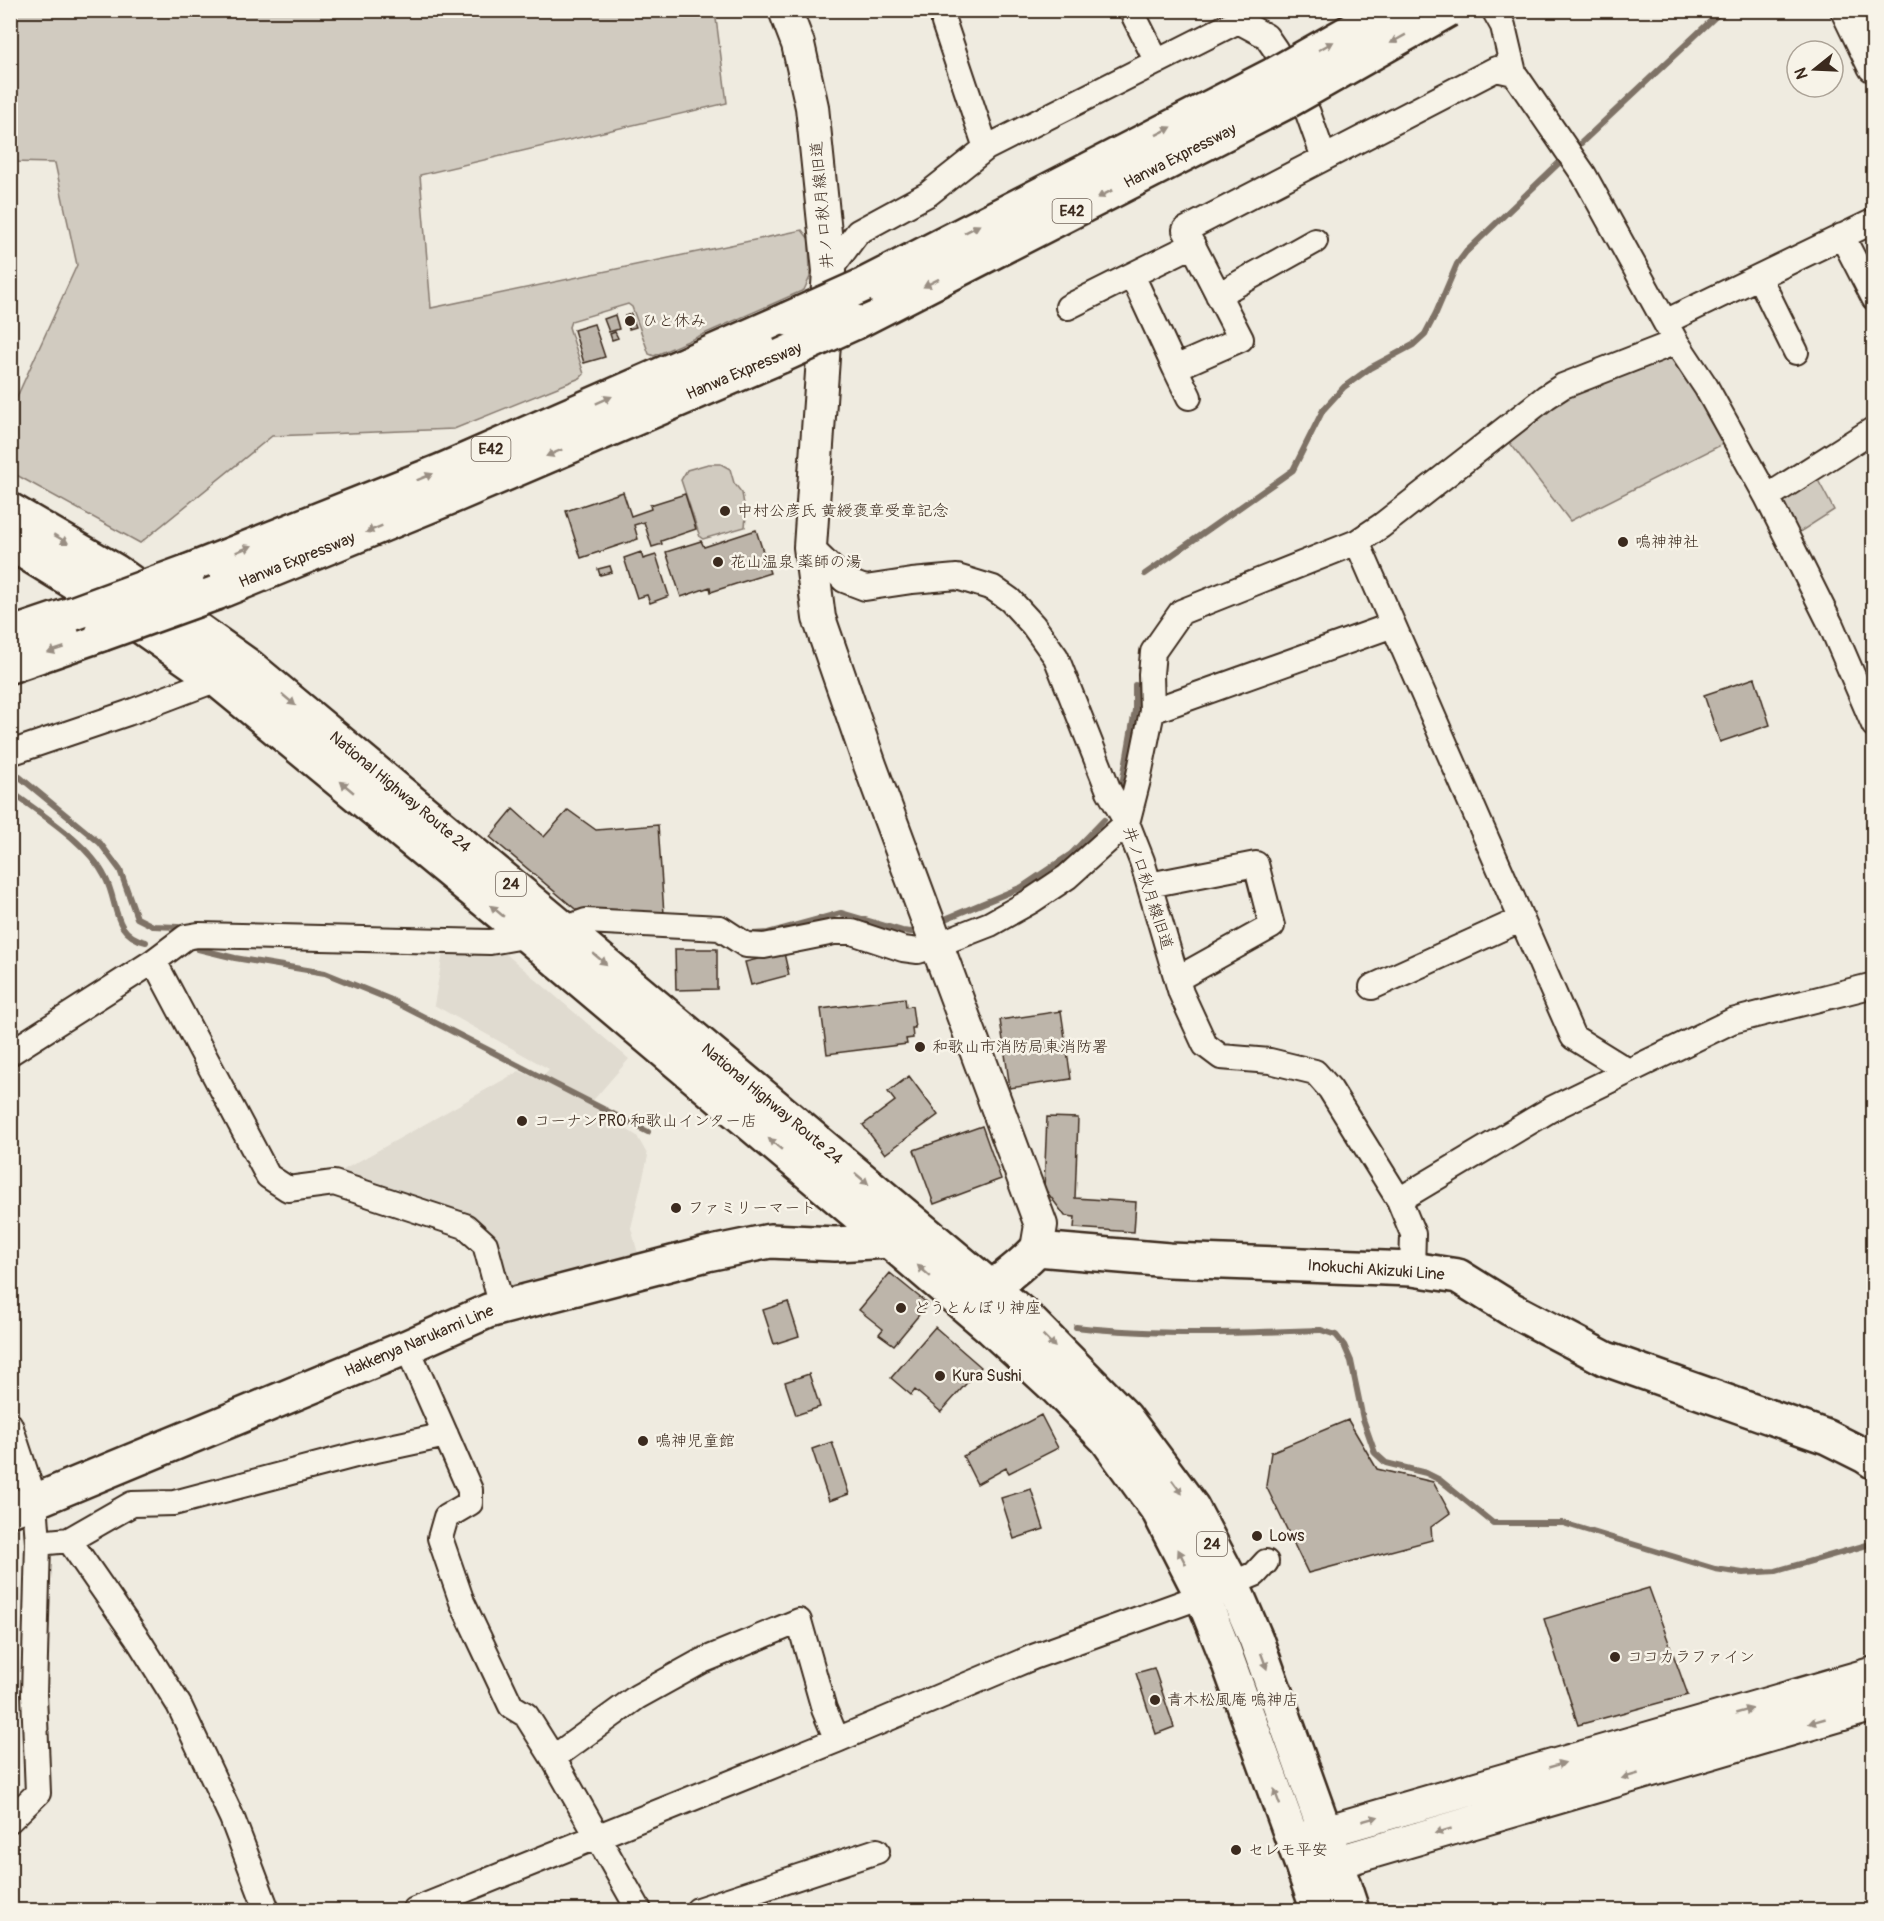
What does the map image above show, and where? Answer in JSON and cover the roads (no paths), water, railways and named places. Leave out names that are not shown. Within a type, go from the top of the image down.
[{"type":"main road","name":"Hanwa Expressway","points":[[10,666],[216,593],[456,495],[856,322],[1281,88],[1388,10]]},
{"type":"main road","name":"Hanwa Expressway","points":[[10,635],[189,571],[441,471],[864,285],[1448,10]]},
{"type":"main road","name":"National Highway Route 24","points":[[12,526],[115,571],[250,667],[564,929],[900,1231],[979,1298],[1056,1388],[1107,1440],[1159,1512],[1202,1596],[1225,1653],[1318,1911]]},
{"type":"main road","name":"National Highway Route 24","points":[[12,526],[101,599],[216,679],[528,936],[900,1231]]},
{"type":"main road","name":"Hakkenya Narukami Line","points":[[23,1506],[407,1347],[488,1311],[708,1254],[770,1241],[836,1244],[900,1231]]},
{"type":"main road","name":"Inokuchi Akizuki Line","points":[[1037,1249],[1169,1260],[1412,1269],[1458,1276],[1511,1309],[1606,1359],[1827,1437],[1874,1462]]},
{"type":"main road","points":[[979,1298],[1023,1264],[1037,1249]]},
{"type":"main road","name":"National Highway Route 24","points":[[979,1298],[1025,1316],[1125,1417],[1192,1507],[1233,1583],[1256,1639],[1352,1911]]},
{"type":"street","name":"井ノ口秋月線旧道","points":[[785,10],[798,44],[812,107],[829,271],[810,547],[819,618],[870,765],[1041,1225],[1037,1249]]},
{"type":"street","points":[[1131,10],[1157,62]]},
{"type":"street","points":[[1494,10],[1503,26],[1514,73],[1584,176],[1670,332],[1706,387],[1767,497],[1831,625],[1874,725]]},
{"type":"street","points":[[1847,10],[1874,66]]},
{"type":"street","points":[[829,271],[858,232],[928,194],[986,148],[1238,21],[1266,36],[1308,113],[1324,158]]},
{"type":"street","points":[[944,23],[986,148]]},
{"type":"street","points":[[1175,368],[1241,339],[1185,230],[1496,69],[1514,73]]},
{"type":"street","points":[[10,1053],[154,961],[186,937],[198,935],[490,942],[564,929],[586,921],[720,928],[746,945],[764,946],[834,932],[852,932],[903,949],[918,951],[990,924],[1067,877],[1127,824],[1152,711],[1150,674],[1153,652],[1181,612],[1357,542],[1382,526],[1563,386],[1670,332],[1759,277],[1874,221]]},
{"type":"street","points":[[1842,236],[1874,298]]},
{"type":"street","points":[[1218,295],[1315,241]]},
{"type":"street","points":[[1068,307],[1193,245]]},
{"type":"street","points":[[1132,275],[1189,397]]},
{"type":"street","points":[[1759,277],[1796,352]]},
{"type":"street","points":[[1767,497],[1874,429]]},
{"type":"street","points":[[1357,542],[1573,1037],[1628,1071]]},
{"type":"street","name":"井ノ口秋月線旧道","points":[[810,547],[844,580],[865,588],[957,577],[993,588],[1010,600],[1033,624],[1056,657],[1109,791],[1127,824],[1149,885],[1181,993],[1205,1045],[1221,1057],[1270,1061],[1315,1072],[1330,1089],[1399,1200],[1413,1234],[1412,1269]]},
{"type":"street","points":[[1152,711],[1393,626]]},
{"type":"street","points":[[10,753],[128,713],[250,667]]},
{"type":"street","points":[[1149,885],[1256,864],[1272,926],[1177,979]]},
{"type":"street","points":[[1372,987],[1522,919]]},
{"type":"street","points":[[154,961],[268,1176],[288,1189],[334,1183],[465,1226],[484,1244],[502,1307]]},
{"type":"street","points":[[1399,1200],[1553,1108],[1732,1021],[1874,985]]},
{"type":"street","points":[[407,1347],[470,1490],[470,1503],[446,1517],[440,1538],[462,1602],[511,1706],[526,1715],[639,1911]]},
{"type":"street","points":[[10,1425],[23,1506],[38,1543],[34,1694],[38,1793],[10,1820]]},
{"type":"street","points":[[38,1543],[69,1540],[132,1504],[174,1503],[367,1452],[446,1435]]},
{"type":"street","points":[[69,1540],[139,1641],[179,1705],[232,1818],[267,1911]]},
{"type":"street","points":[[415,1911],[837,1740],[1034,1656],[1202,1596],[1255,1574],[1266,1562]]},
{"type":"street","points":[[552,1758],[638,1697],[702,1661],[799,1621],[824,1708],[837,1740]]},
{"type":"street","points":[[1293,1841],[1874,1673]]},
{"type":"street","points":[[1304,1871],[1874,1705]]},
{"type":"street","points":[[698,1911],[877,1851]]},
{"type":"waterway","points":[[1578,146],[1725,10]]},
{"type":"waterway","points":[[1145,574],[1293,470],[1323,410],[1344,387],[1370,368],[1413,345],[1425,334],[1457,264],[1466,252],[1562,160]]},
{"type":"waterway","points":[[1121,790],[1135,710],[1135,685]]},
{"type":"waterway","points":[[10,769],[100,843],[120,870],[137,918],[153,926],[178,927]]},
{"type":"waterway","points":[[10,791],[63,830],[87,852],[105,877],[121,925],[135,938],[146,942]]},
{"type":"waterway","points":[[945,919],[1022,887],[1071,854],[1104,820]]},
{"type":"waterway","points":[[753,934],[768,933],[841,913],[912,932]]},
{"type":"waterway","points":[[198,949],[235,958],[325,973],[389,999],[648,1132]]},
{"type":"waterway","points":[[1076,1327],[1168,1333],[1321,1330],[1336,1335],[1344,1345],[1351,1361],[1363,1419],[1375,1453],[1386,1463],[1426,1473],[1440,1480],[1493,1523],[1563,1523],[1715,1569],[1743,1573],[1776,1571],[1874,1543]]},
{"type":"place","name":"ひと休み","points":[[630,321]]},
{"type":"place","name":"中村公彦氏 黄綬褒章受章記念","points":[[725,511]]},
{"type":"place","name":"鳴神神社","points":[[1623,542]]},
{"type":"place","name":"花山温泉 薬師の湯","points":[[718,562]]},
{"type":"place","name":"和歌山市消防局東消防署","points":[[920,1047]]},
{"type":"place","name":"コーナンPRO 和歌山インター店","points":[[522,1121]]},
{"type":"place","name":"ファミリーマート","points":[[676,1208]]},
{"type":"place","name":"どうとんぼり神座","points":[[901,1308]]},
{"type":"place","name":"Kura Sushi","points":[[940,1376]]},
{"type":"place","name":"嗚神児童館","points":[[643,1441]]},
{"type":"place","name":"Lows","points":[[1257,1536]]},
{"type":"place","name":"ココカラファイン","points":[[1615,1657]]},
{"type":"place","name":"青木松風庵 鳴神店","points":[[1155,1700]]},
{"type":"place","name":"セレモ平安","points":[[1236,1850]]}]
